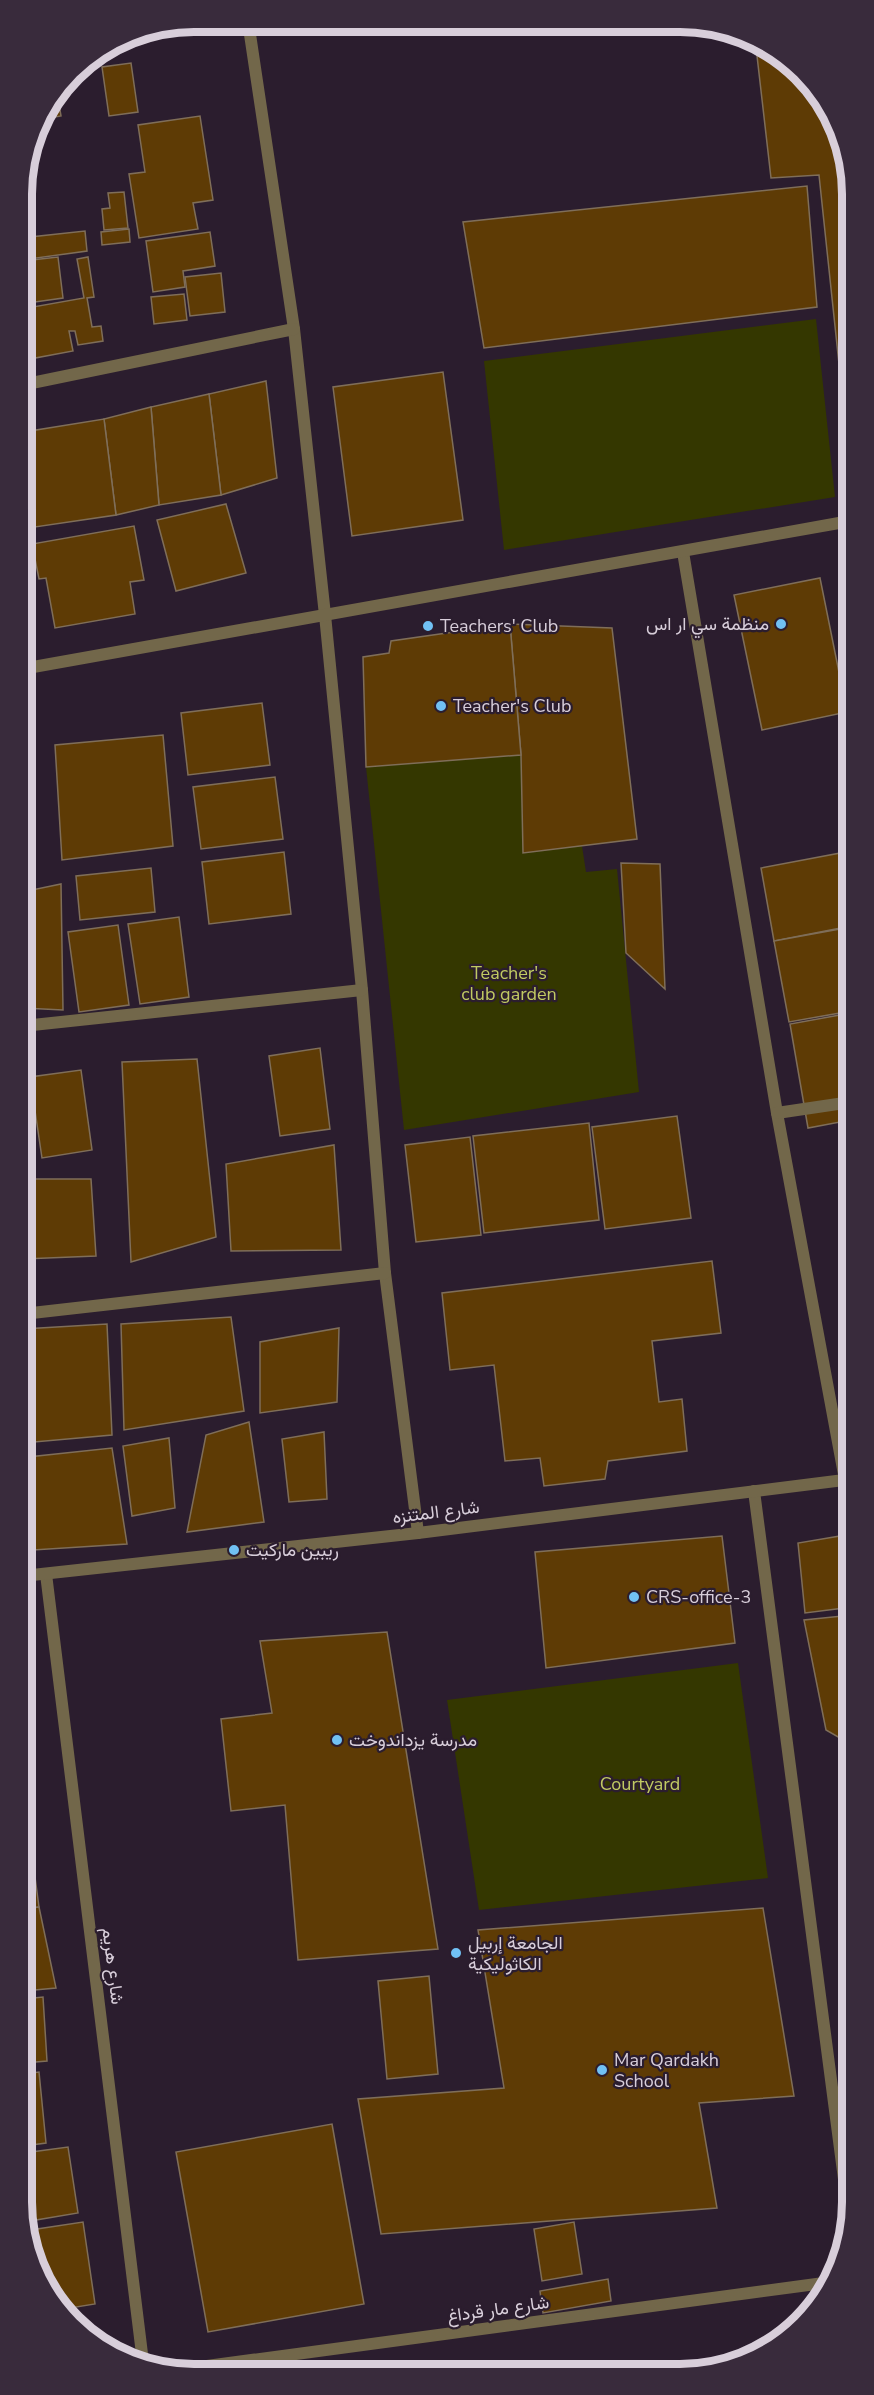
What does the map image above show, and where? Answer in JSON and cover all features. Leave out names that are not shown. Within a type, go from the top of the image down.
[{"type":"street","points":[[249,31],[294,329],[326,615],[362,990],[384,1273],[418,1533]]},
{"type":"street","points":[[32,383],[294,329]]},
{"type":"street","points":[[32,667],[842,522]]},
{"type":"street","points":[[683,552],[777,1113],[842,1448]]},
{"type":"street","points":[[32,1025],[362,990]]},
{"type":"street","points":[[777,1113],[842,1103]]},
{"type":"street","points":[[32,1313],[384,1273]]},
{"type":"street","name":"شارع المتنزه","points":[[32,1575],[418,1533],[842,1480]]},
{"type":"street","points":[[754,1491],[842,2164]]},
{"type":"street","name":"شارع هريم","points":[[46,1574],[142,2355]]},
{"type":"street","name":"شارع مار قرداغ","points":[[222,2364],[820,2283]]},
{"type":"green space","points":[[816,319],[835,497],[504,550],[484,361]]},
{"type":"green space","name":"Teacher's club garden","points":[[521,755],[523,853],[582,846],[586,872],[617,869],[639,1092],[404,1130],[366,767]]},
{"type":"green space","name":"Courtyard","points":[[738,1663],[768,1878],[479,1910],[447,1700]]},
{"type":"building","points":[[756,50],[779,65],[809,95],[826,122],[834,142],[841,173],[842,194],[842,392],[819,175],[771,178]]},
{"type":"building","points":[[131,63],[138,112],[109,116],[102,67]]},
{"type":"building","points":[[59,104],[61,116],[50,118]]},
{"type":"building","points":[[200,116],[213,200],[193,203],[198,229],[139,238],[129,174],[145,172],[138,125]]},
{"type":"building","points":[[807,186],[817,307],[484,348],[463,222]]},
{"type":"building","points":[[124,192],[128,228],[104,230],[102,209],[110,208],[108,193]]},
{"type":"building","points":[[129,229],[130,242],[102,245],[101,232]]},
{"type":"building","points":[[85,231],[87,251],[32,259],[32,237]]},
{"type":"building","points":[[210,232],[215,266],[183,271],[185,287],[153,292],[146,241]]},
{"type":"building","points":[[58,257],[63,298],[32,302],[32,260]]},
{"type":"building","points":[[88,257],[94,297],[87,298],[92,327],[101,326],[103,341],[78,345],[75,331],[69,331],[73,351],[35,358],[32,339],[32,307],[84,298],[77,259]]},
{"type":"building","points":[[221,273],[225,312],[190,316],[185,277]]},
{"type":"building","points":[[184,294],[187,320],[154,324],[151,297]]},
{"type":"building","points":[[443,372],[463,520],[352,536],[333,387]]},
{"type":"building","points":[[266,381],[277,478],[221,495],[209,394]]},
{"type":"building","points":[[209,394],[221,495],[159,505],[151,407]]},
{"type":"building","points":[[151,407],[159,505],[116,515],[104,419]]},
{"type":"building","points":[[104,419],[116,515],[35,527],[32,501],[32,431]]},
{"type":"building","points":[[32,501],[35,527],[32,528]]},
{"type":"building","points":[[226,504],[246,573],[176,591],[157,520]]},
{"type":"building","points":[[134,526],[144,580],[130,582],[135,614],[55,628],[46,578],[39,579],[32,544]]},
{"type":"building","points":[[820,578],[842,687],[842,713],[762,730],[734,595]]},
{"type":"building","points":[[510,624],[612,628],[637,839],[523,853],[521,755]]},
{"type":"building","name":"Teacher's Club","points":[[510,624],[521,755],[366,767],[363,657],[389,653],[391,641]]},
{"type":"building","points":[[262,703],[270,765],[188,775],[181,713]]},
{"type":"building","points":[[163,735],[173,846],[62,860],[55,745]]},
{"type":"building","points":[[275,777],[283,839],[201,849],[193,787]]},
{"type":"building","points":[[284,852],[291,914],[209,924],[202,862]]},
{"type":"building","points":[[842,853],[842,928],[774,941],[761,868]]},
{"type":"building","points":[[621,863],[660,864],[665,989],[626,953]]},
{"type":"building","points":[[151,868],[155,912],[80,920],[76,876]]},
{"type":"building","points":[[61,884],[63,1010],[32,1008],[32,890]]},
{"type":"building","points":[[179,917],[189,997],[140,1004],[128,924]]},
{"type":"building","points":[[118,925],[129,1005],[79,1012],[68,932]]},
{"type":"building","points":[[842,929],[842,1013],[789,1022],[774,941]]},
{"type":"building","points":[[842,1015],[842,1122],[808,1128],[790,1024]]},
{"type":"building","points":[[320,1048],[330,1129],[280,1136],[269,1056]]},
{"type":"building","points":[[197,1059],[216,1237],[131,1262],[122,1062]]},
{"type":"building","points":[[81,1070],[92,1150],[42,1158],[32,1077]]},
{"type":"building","points":[[677,1116],[691,1218],[605,1229],[592,1127]]},
{"type":"building","points":[[589,1123],[599,1220],[484,1233],[473,1136]]},
{"type":"building","points":[[470,1137],[481,1235],[416,1242],[405,1145]]},
{"type":"building","points":[[334,1145],[341,1250],[231,1251],[226,1164]]},
{"type":"building","points":[[32,1179],[91,1179],[96,1256],[32,1259]]},
{"type":"building","points":[[712,1261],[721,1333],[652,1341],[659,1402],[682,1399],[687,1451],[608,1461],[605,1479],[544,1486],[540,1458],[505,1461],[494,1365],[450,1370],[442,1293]]},
{"type":"building","points":[[231,1317],[244,1411],[124,1430],[121,1324]]},
{"type":"building","points":[[107,1324],[112,1435],[32,1442],[32,1328]]},
{"type":"building","points":[[339,1328],[337,1402],[260,1413],[260,1342]]},
{"type":"building","points":[[249,1422],[264,1522],[187,1532],[206,1435]]},
{"type":"building","points":[[324,1432],[327,1499],[289,1502],[282,1439]]},
{"type":"building","points":[[169,1438],[175,1508],[132,1516],[123,1446]]},
{"type":"building","points":[[112,1448],[127,1544],[33,1550],[32,1457]]},
{"type":"building","name":"CRS-office-3","points":[[722,1536],[735,1643],[546,1668],[535,1552]]},
{"type":"building","points":[[842,1536],[842,1608],[805,1613],[798,1543]]},
{"type":"building","points":[[842,1616],[842,1739],[826,1730],[804,1620]]},
{"type":"building","points":[[387,1632],[438,1949],[298,1960],[285,1805],[231,1811],[221,1719],[272,1713],[260,1641]]},
{"type":"building","points":[[32,1854],[39,1907],[32,1908]]},
{"type":"building","points":[[39,1907],[56,1988],[32,1990],[32,1908]]},
{"type":"building","points":[[763,1908],[794,2096],[699,2103],[717,2208],[381,2234],[358,2099],[504,2088],[478,1930]]},
{"type":"building","points":[[429,1976],[438,2074],[387,2079],[378,1981]]},
{"type":"building","points":[[43,1997],[47,2061],[32,2062],[32,1998]]},
{"type":"building","points":[[39,2072],[46,2143],[32,2145],[32,2073]]},
{"type":"building","points":[[332,2124],[364,2304],[208,2332],[176,2152]]},
{"type":"building","points":[[68,2147],[78,2213],[33,2220],[32,2152]]},
{"type":"building","points":[[83,2222],[95,2304],[72,2308],[65,2300],[48,2273],[34,2229]]},
{"type":"building","points":[[574,2222],[582,2274],[542,2281],[534,2229]]},
{"type":"building","points":[[608,2279],[611,2301],[543,2313],[540,2291]]},
{"type":"place","name":"منظمة سي ار اس","points":[[781,624]]},
{"type":"place","name":"Teachers' Club","points":[[428,626]]},
{"type":"place","name":"Teacher's Club","points":[[441,706]]},
{"type":"place","name":"ريبين ماركيت","points":[[234,1550]]},
{"type":"place","name":"CRS-office-3","points":[[634,1597]]},
{"type":"place","name":"مدرسة يزداندوخت","points":[[337,1740]]},
{"type":"place","name":"الجامعة إربيل الكاثوليكية","points":[[456,1953]]},
{"type":"place","name":"Mar Qardakh School","points":[[602,2070]]}]
